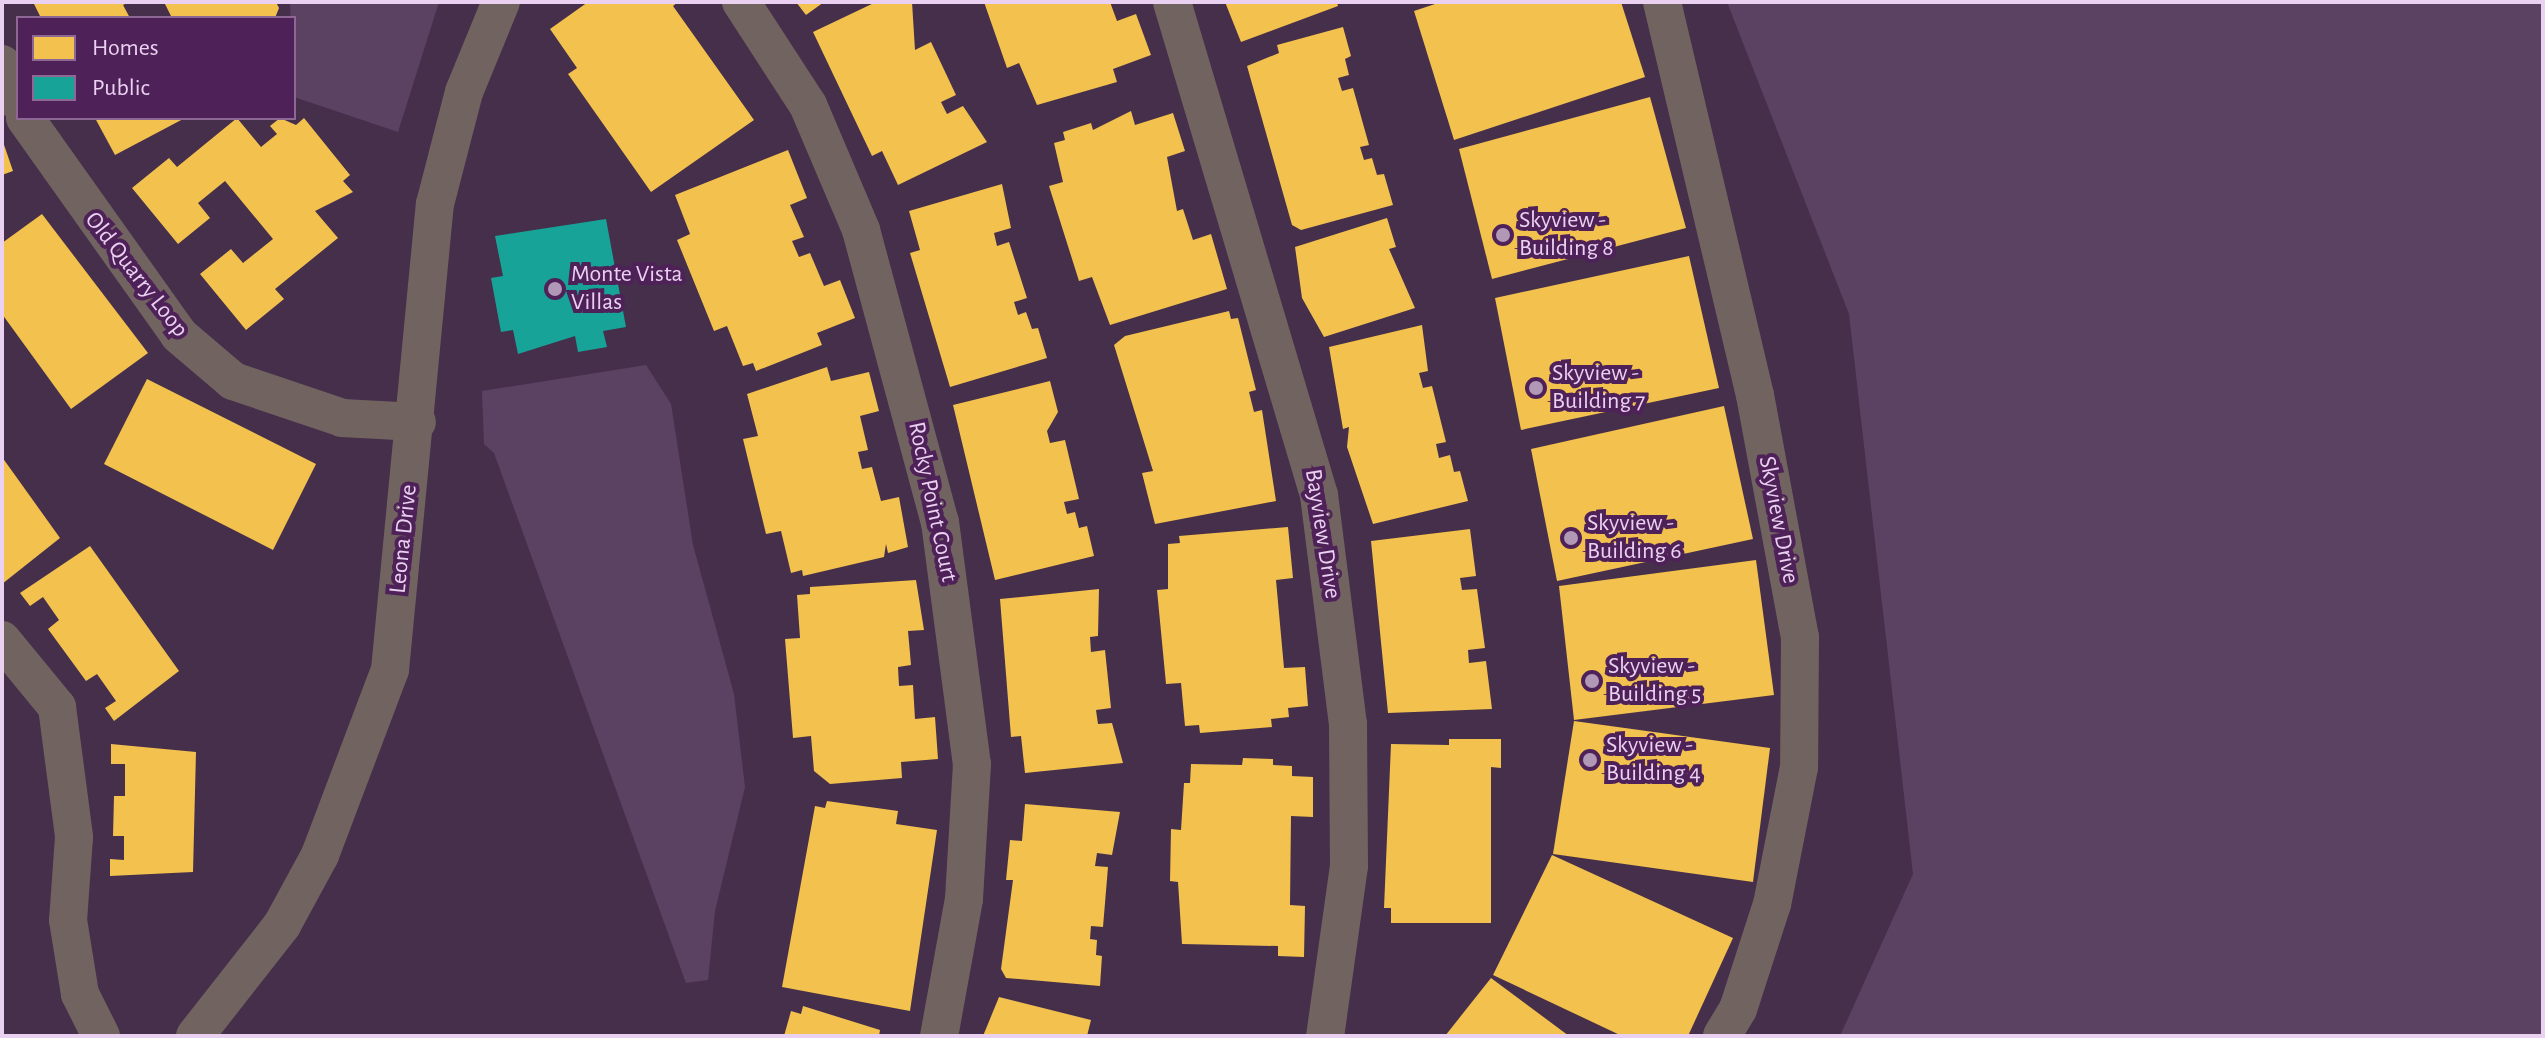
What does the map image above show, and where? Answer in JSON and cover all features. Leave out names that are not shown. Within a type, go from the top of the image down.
[{"type":"street","name":"Leona Drive","points":[[195,1036],[282,925],[362,756],[390,670],[417,422],[435,204],[464,92],[501,2]]},
{"type":"street","name":"Rocky Point Court","points":[[741,2],[808,105],[861,230],[940,522],[972,764],[964,899],[939,1036]]},
{"type":"street","name":"Bayview Drive","points":[[1172,2],[1319,495],[1349,739],[1349,866],[1325,1036]]},
{"type":"street","name":"Skyview Drive","points":[[1662,2],[1755,395],[1800,637],[1799,767],[1775,889],[1738,1009],[1722,1036]]},
{"type":"street","points":[[2,64],[16,97]]},
{"type":"street","name":"Old Quarry Loop","points":[[26,120],[179,335],[233,381],[342,418],[417,422]]},
{"type":"street","points":[[2,640],[57,707],[74,837],[68,920],[80,994],[101,1036]]},
{"type":"shaded area","points":[[290,2],[439,2],[398,132],[296,98],[296,16],[291,16]]},
{"type":"shaded area","points":[[1727,2],[2543,2],[2543,1036],[1840,1036],[1913,874],[1849,314]]},
{"type":"shaded area","points":[[646,365],[671,404],[693,545],[734,694],[745,787],[715,911],[708,980],[686,983],[494,453],[484,444],[482,391]]},
{"type":"building: Homes","points":[[33,2],[129,2],[123,5],[129,16],[40,16]]},
{"type":"building: Homes","points":[[164,2],[276,2],[279,8],[276,16],[171,16]]},
{"type":"building: Homes","points":[[588,2],[678,2],[673,6],[754,120],[651,192],[568,74],[577,68],[550,29]]},
{"type":"building: Homes","points":[[796,2],[824,2],[806,15]]},
{"type":"building: Homes","points":[[876,2],[912,2],[915,50],[931,42],[956,95],[941,102],[947,114],[963,106],[987,142],[898,185],[882,151],[872,156],[813,32]]},
{"type":"building: Homes","points":[[984,2],[1110,2],[1117,21],[1136,14],[1151,55],[1113,69],[1117,82],[1037,105],[1019,63],[1007,68]]},
{"type":"building: Homes","points":[[1225,2],[1337,2],[1338,6],[1241,42]]},
{"type":"building: Homes","points":[[1441,2],[1621,2],[1645,77],[1454,140],[1414,11]]},
{"type":"building: Homes","points":[[1343,27],[1351,56],[1345,59],[1349,75],[1338,78],[1342,91],[1353,88],[1369,145],[1360,147],[1364,160],[1372,158],[1377,175],[1384,174],[1393,205],[1301,230],[1292,225],[1247,66],[1279,53],[1277,45]]},
{"type":"building: Homes","points":[[1650,97],[1686,228],[1492,279],[1459,149]]},
{"type":"building: Homes","points":[[1131,111],[1135,125],[1173,113],[1185,151],[1167,157],[1177,211],[1183,209],[1193,240],[1211,234],[1227,289],[1110,325],[1092,277],[1079,281],[1049,186],[1063,182],[1054,143],[1065,140],[1063,132],[1091,123],[1093,130]]},
{"type":"building: Homes","points":[[304,118],[350,175],[343,181],[353,192],[315,211],[338,238],[275,289],[284,299],[246,330],[200,274],[231,249],[243,263],[273,239],[225,181],[198,203],[210,218],[178,244],[132,188],[169,158],[177,167],[235,120],[239,120],[261,147],[277,134],[270,126],[278,120],[296,125]]},
{"type":"building: Homes","points":[[96,120],[181,120],[115,155]]},
{"type":"building: Homes","points":[[2,139],[13,171],[2,175]]},
{"type":"building: Homes","points":[[788,150],[807,198],[790,205],[804,237],[792,241],[799,257],[810,253],[824,286],[840,280],[855,318],[817,333],[822,345],[756,371],[753,363],[743,366],[727,326],[714,331],[677,240],[690,234],[675,195]]},
{"type":"building: Homes","points":[[1002,184],[1011,228],[994,233],[997,246],[1009,242],[1027,298],[1014,302],[1018,315],[1026,312],[1032,329],[1038,328],[1047,358],[950,387],[910,253],[920,250],[909,211]]},
{"type":"building: Homes","points":[[42,214],[148,353],[71,409],[2,314],[2,243]]},
{"type":"building: Homes","points":[[1387,218],[1396,247],[1389,249],[1415,308],[1324,337],[1302,298],[1295,247]]},
{"type":"building: Homes","points":[[1689,256],[1719,388],[1521,430],[1495,298]]},
{"type":"building: Homes","points":[[1229,311],[1231,319],[1238,318],[1256,390],[1249,392],[1254,412],[1262,410],[1276,501],[1155,524],[1142,473],[1153,471],[1114,345],[1125,336]]},
{"type":"building: Homes","points":[[1422,325],[1428,371],[1419,373],[1423,388],[1432,386],[1446,442],[1436,444],[1439,458],[1450,455],[1454,472],[1460,471],[1468,501],[1373,524],[1347,447],[1349,427],[1343,429],[1329,347]]},
{"type":"building: Homes","points":[[827,367],[831,381],[869,372],[879,411],[860,416],[868,450],[858,452],[862,469],[872,467],[881,501],[899,497],[908,547],[888,553],[886,544],[884,557],[803,576],[802,570],[791,573],[781,531],[766,534],[743,439],[758,436],[747,394]]},
{"type":"building: Homes","points":[[147,379],[316,464],[273,550],[104,464]]},
{"type":"building: Homes","points":[[1050,381],[1058,412],[1047,431],[1050,443],[1065,440],[1079,499],[1064,502],[1067,514],[1075,512],[1079,528],[1087,526],[1094,556],[995,580],[953,405]]},
{"type":"building: Homes","points":[[1724,406],[1753,539],[1557,581],[1531,449]]},
{"type":"building: Homes","points":[[2,457],[60,538],[2,584]]},
{"type":"building: Homes","points":[[1288,527],[1293,578],[1276,580],[1284,668],[1305,667],[1308,706],[1288,708],[1289,717],[1271,719],[1272,727],[1200,733],[1199,725],[1185,726],[1181,683],[1166,684],[1157,590],[1168,589],[1168,544],[1180,543],[1179,536]]},
{"type":"building: Homes","points":[[1470,529],[1476,576],[1460,578],[1462,590],[1477,589],[1485,648],[1468,650],[1469,663],[1486,661],[1492,709],[1388,713],[1371,541]]},
{"type":"building: Homes","points":[[90,546],[179,671],[114,721],[105,708],[116,701],[97,674],[86,681],[48,629],[59,620],[43,597],[30,606],[20,593]]},
{"type":"building: Homes","points":[[1756,560],[1774,695],[1574,720],[1559,586]]},
{"type":"building: Homes","points":[[916,580],[924,630],[908,631],[911,665],[898,667],[899,686],[913,685],[915,719],[935,717],[938,759],[901,762],[902,778],[830,784],[814,771],[811,736],[793,738],[785,639],[800,638],[797,595],[810,594],[810,587]]},
{"type":"building: Homes","points":[[1099,589],[1098,636],[1090,637],[1091,652],[1105,650],[1111,708],[1096,710],[1098,724],[1112,723],[1123,763],[1025,773],[1021,736],[1011,737],[1000,599]]},
{"type":"building: Homes","points":[[1574,721],[1770,748],[1753,882],[1553,854]]},
{"type":"building: Homes","points":[[1449,739],[1501,739],[1501,768],[1491,767],[1491,923],[1391,923],[1391,908],[1384,908],[1391,744],[1449,745]]},
{"type":"building: Homes","points":[[111,744],[196,752],[193,872],[110,876],[110,859],[124,860],[124,836],[113,836],[114,796],[125,796],[125,764],[111,764]]},
{"type":"building: Homes","points":[[1243,758],[1273,759],[1273,765],[1292,766],[1292,776],[1313,777],[1313,817],[1291,816],[1290,905],[1305,906],[1304,957],[1278,956],[1278,946],[1182,944],[1178,882],[1170,881],[1171,829],[1181,830],[1184,783],[1190,783],[1191,764],[1242,765]]},
{"type":"building: Homes","points":[[827,801],[898,811],[896,824],[937,830],[910,1011],[782,987],[815,806],[825,808]]},
{"type":"building: Homes","points":[[1025,804],[1120,812],[1112,855],[1097,853],[1095,866],[1108,867],[1103,927],[1091,926],[1090,939],[1097,940],[1096,955],[1102,956],[1100,986],[1006,978],[1001,969],[1013,880],[1006,880],[1010,840],[1022,841]]},
{"type":"building: Homes","points":[[1552,855],[1733,938],[1688,1036],[1622,1036],[1493,975]]},
{"type":"building: Homes","points":[[1491,978],[1526,1004],[1569,1036],[1445,1036]]},
{"type":"building: Homes","points":[[999,997],[1091,1020],[1087,1036],[983,1036]]},
{"type":"building: Homes","points":[[803,1006],[880,1030],[879,1036],[784,1036],[791,1011],[801,1014]]},
{"type":"building: Public","points":[[606,219],[626,327],[603,331],[607,347],[578,352],[575,336],[518,354],[513,330],[501,332],[491,278],[503,276],[495,236]]},
{"type":"place","name":"Skyview - Building 8","points":[[1503,235]]},
{"type":"place","name":"Monte Vista Villas","points":[[555,289]]},
{"type":"place","name":"Skyview - Building 7","points":[[1536,388]]},
{"type":"place","name":"Skyview - Building 6","points":[[1571,538]]},
{"type":"place","name":"Skyview - Building 5","points":[[1592,681]]},
{"type":"place","name":"Skyview - Building 4","points":[[1590,760]]}]
